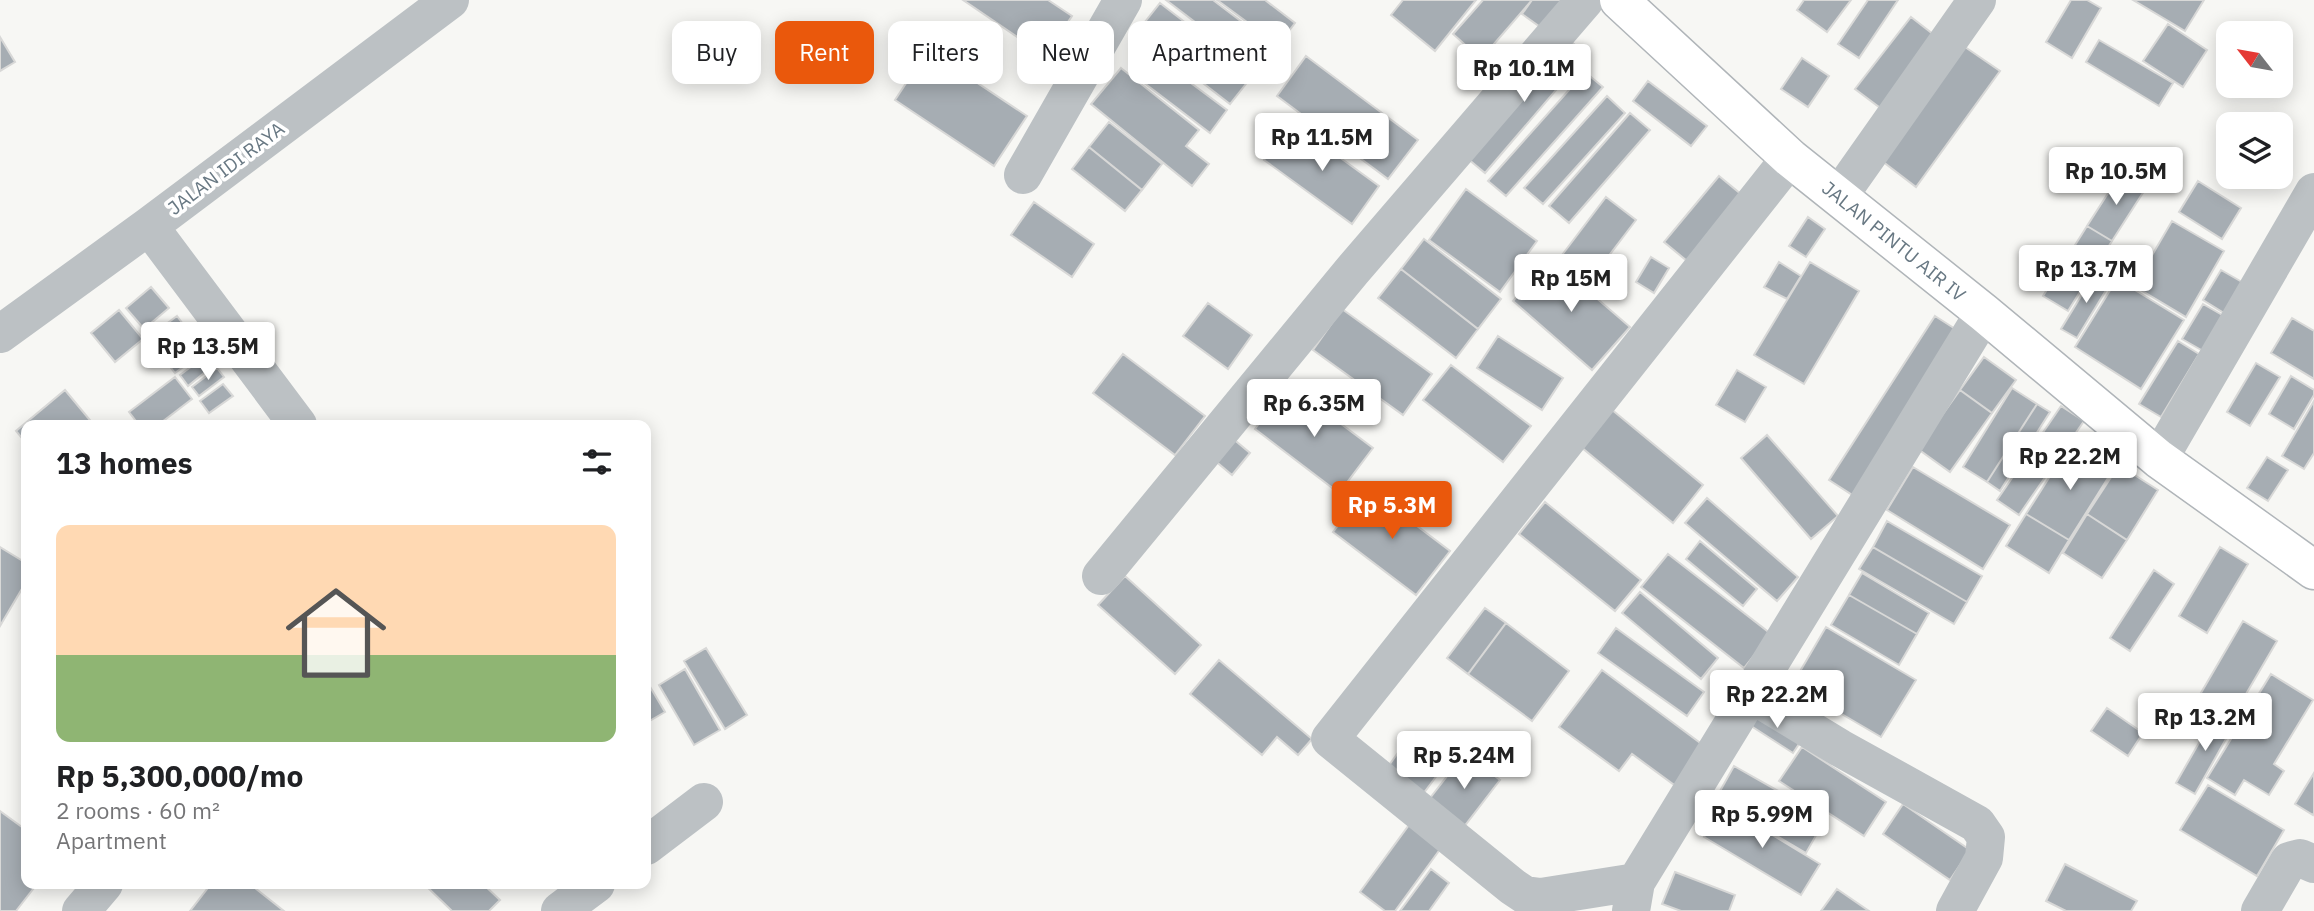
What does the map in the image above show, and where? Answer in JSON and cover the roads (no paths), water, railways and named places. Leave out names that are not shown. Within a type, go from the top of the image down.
[{"type":"main road","name":"JALAN PINTU AIR IV","points":[[1619,0],[1790,158],[1984,313],[2159,459],[2314,570]]},
{"type":"street","name":"JALAN IDI RAYA","points":[[0,334],[450,0]]},
{"type":"street","points":[[1023,175],[1123,0]]},
{"type":"street","points":[[1101,576],[1352,271],[1585,0]]},
{"type":"street","points":[[1839,196],[1976,0]]},
{"type":"street","points":[[1790,158],[1330,738],[1513,887],[1525,895],[1541,897],[1634,897],[1751,694],[1984,313]]},
{"type":"street","points":[[2159,459],[2314,192]]},
{"type":"street","points":[[149,226],[294,420]]},
{"type":"street","points":[[1751,694],[1840,748],[1977,824],[1986,837],[1984,858],[1955,911]]},
{"type":"street","points":[[651,842],[704,802]]},
{"type":"street","points":[[2260,911],[2290,861],[2300,858],[2314,864]]},
{"type":"street","points":[[81,911],[100,889]]},
{"type":"street","points":[[560,911],[589,889]]}]
